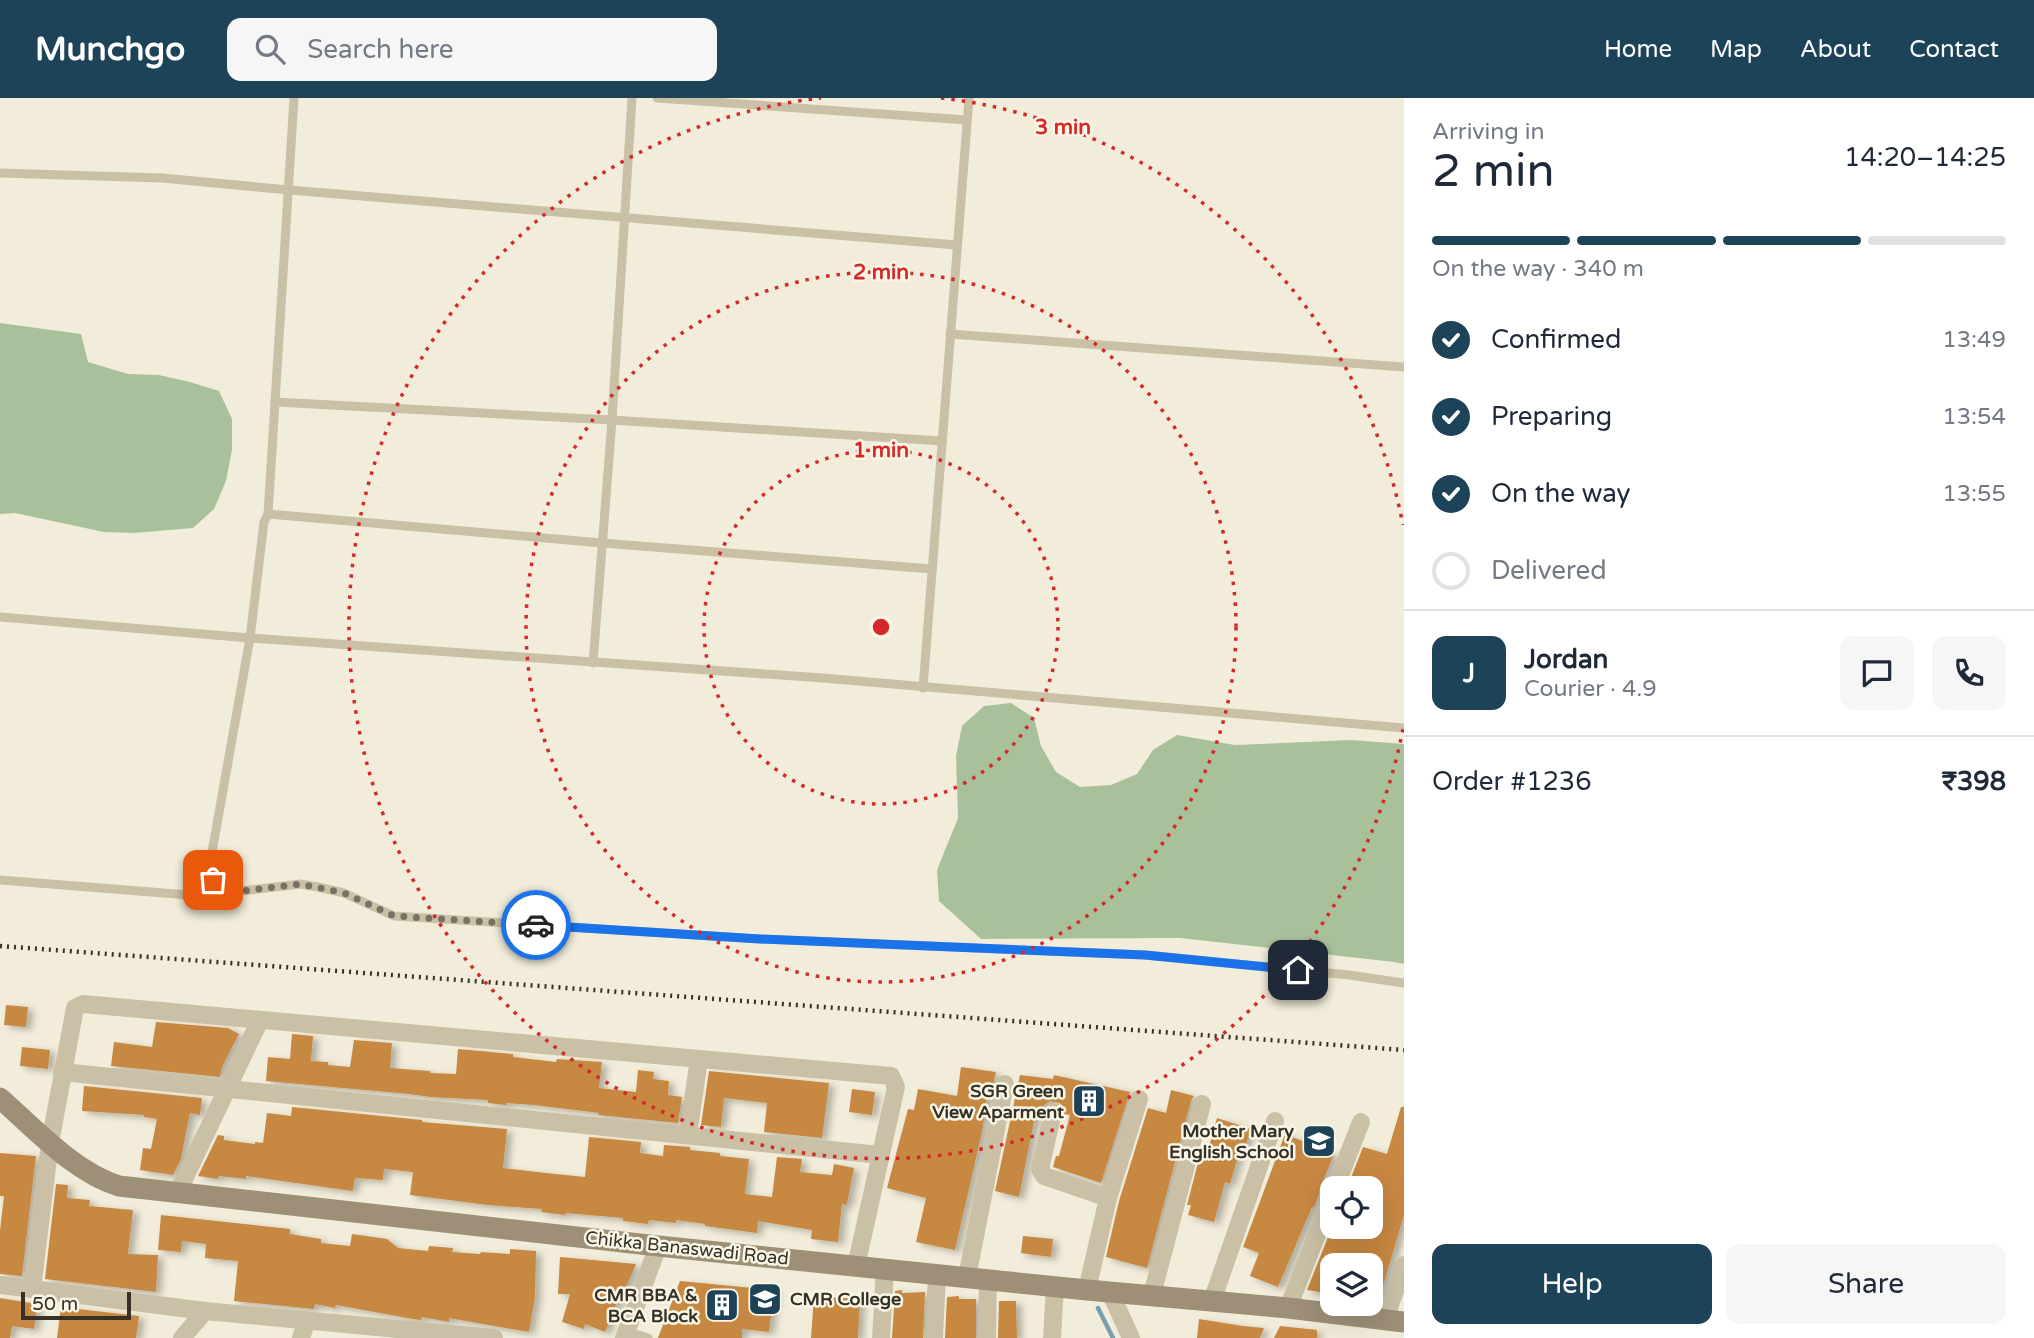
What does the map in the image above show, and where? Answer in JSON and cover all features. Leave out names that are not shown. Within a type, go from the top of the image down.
[{"type":"main road","name":"Chikka Banaswadi Road","points":[[0,1098],[50,1143],[93,1176],[119,1186],[658,1246],[1288,1308],[1382,1324]]},
{"type":"street","points":[[32,1289],[50,1143],[75,1008],[79,1004],[891,1076],[896,1087],[856,1266]]},
{"type":"street","points":[[177,1194],[260,1020]]},
{"type":"street","points":[[688,1135],[699,1059]]},
{"type":"street","points":[[62,1072],[880,1155]]},
{"type":"street","points":[[967,1278],[1005,1084]]},
{"type":"street","points":[[1087,1290],[1108,1198],[1139,1099]]},
{"type":"street","points":[[1152,1295],[1202,1104]]},
{"type":"street","points":[[1053,1112],[1040,1169],[1042,1173],[1108,1198]]},
{"type":"street","points":[[1212,1301],[1275,1121]]},
{"type":"street","points":[[1340,1176],[1361,1122]]},
{"type":"street","points":[[1288,1308],[1320,1227]]},
{"type":"street","points":[[625,1335],[658,1246]]},
{"type":"street","points":[[1382,1324],[1404,1265]]},
{"type":"street","points":[[881,1338],[885,1269]]},
{"type":"street","points":[[934,1338],[937,1274]]},
{"type":"street","points":[[987,1338],[988,1280]]},
{"type":"street","points":[[0,1285],[205,1311],[307,1320],[381,1333],[485,1338]]},
{"type":"street","points":[[1052,1338],[1055,1287]]},
{"type":"street","points":[[1110,1292],[1131,1338]]},
{"type":"street","points":[[182,1338],[205,1311]]},
{"type":"street","points":[[301,1338],[307,1320]]},
{"type":"lane","points":[[223,890],[213,880],[211,858],[250,638],[264,522],[268,514],[294,98]]},
{"type":"lane","points":[[593,663],[612,420],[632,98]]},
{"type":"lane","points":[[657,98],[967,120]]},
{"type":"lane","points":[[923,688],[969,98]]},
{"type":"lane","points":[[0,173],[162,177],[289,190],[957,245]]},
{"type":"lane","points":[[950,334],[1404,368]]},
{"type":"lane","points":[[275,402],[942,441]]},
{"type":"lane","points":[[268,514],[932,569]]},
{"type":"lane","points":[[0,617],[250,638],[823,678],[1404,729]]},
{"type":"lane","points":[[0,880],[189,895],[300,884],[344,893],[394,916],[760,939],[1145,955],[1404,983]]},
{"type":"lane","points":[[625,1335],[648,1338]]},
{"type":"green space","points":[[0,323],[81,334],[88,362],[128,374],[159,375],[219,391],[232,419],[232,450],[226,481],[214,509],[193,528],[134,533],[104,532],[15,513],[0,514]]},
{"type":"green space","points":[[1011,703],[1034,718],[1041,746],[1056,772],[1080,787],[1111,785],[1137,774],[1153,750],[1177,735],[1235,745],[1351,740],[1404,744],[1404,964],[1180,938],[981,939],[939,901],[937,870],[958,818],[956,756],[962,726],[984,706]]},
{"type":"building","points":[[6,1005],[28,1007],[26,1027],[4,1025]]},
{"type":"building","points":[[156,1022],[228,1028],[239,1034],[222,1067],[220,1077],[111,1066],[114,1042],[152,1047]]},
{"type":"building","points":[[292,1034],[313,1036],[311,1061],[328,1062],[328,1065],[350,1067],[354,1040],[392,1043],[390,1068],[430,1073],[456,1074],[458,1049],[513,1054],[513,1057],[556,1062],[557,1059],[602,1062],[599,1088],[636,1092],[638,1070],[654,1072],[653,1079],[669,1081],[668,1095],[682,1097],[678,1123],[534,1105],[488,1103],[488,1100],[266,1081],[268,1057],[290,1059]]},
{"type":"building","points":[[22,1047],[50,1050],[48,1069],[20,1066]]},
{"type":"building","points":[[961,1067],[996,1072],[990,1098],[987,1097],[982,1132],[955,1250],[916,1242],[926,1198],[887,1188],[908,1109],[914,1110],[918,1089],[957,1096]]},
{"type":"building","points":[[709,1071],[829,1083],[822,1138],[764,1132],[767,1103],[724,1098],[721,1127],[701,1125]]},
{"type":"building","points":[[1020,1075],[1053,1079],[1054,1075],[1130,1092],[1101,1183],[1053,1167],[1056,1156],[1059,1156],[1070,1115],[1064,1114],[1060,1103],[1050,1101],[1044,1105],[1040,1117],[1035,1116],[1019,1197],[995,1191]]},
{"type":"building","points":[[84,1086],[202,1098],[200,1115],[190,1113],[181,1159],[173,1175],[140,1170],[143,1148],[151,1149],[157,1119],[144,1115],[82,1111]]},
{"type":"building","points":[[852,1089],[875,1092],[872,1115],[849,1112]]},
{"type":"building","points":[[1171,1090],[1194,1096],[1147,1268],[1106,1257],[1119,1201],[1148,1108],[1166,1113]]},
{"type":"building","points":[[292,1107],[507,1129],[503,1168],[546,1173],[585,1177],[589,1137],[641,1142],[640,1153],[663,1156],[664,1145],[690,1147],[690,1150],[749,1159],[745,1194],[772,1197],[777,1157],[802,1159],[800,1172],[832,1175],[834,1164],[854,1168],[847,1205],[842,1204],[838,1242],[811,1239],[812,1230],[758,1221],[757,1233],[676,1220],[676,1223],[649,1220],[648,1224],[623,1221],[623,1218],[565,1215],[541,1212],[542,1209],[410,1195],[413,1172],[384,1169],[383,1180],[355,1178],[353,1191],[246,1176],[246,1179],[219,1176],[218,1179],[198,1176],[218,1135],[224,1136],[224,1140],[263,1143],[267,1113],[291,1116]]},
{"type":"building","points":[[1401,1107],[1404,1107],[1404,1215],[1383,1286],[1383,1253],[1322,1253],[1327,1239],[1383,1239],[1383,1176],[1352,1176],[1363,1147],[1387,1154]]},
{"type":"building","points":[[1217,1118],[1251,1129],[1245,1147],[1241,1146],[1230,1184],[1225,1182],[1214,1222],[1188,1215],[1191,1205],[1187,1205],[1200,1155],[1206,1157]]},
{"type":"building","points":[[1285,1134],[1334,1154],[1325,1176],[1320,1176],[1320,1192],[1314,1208],[1312,1207],[1278,1287],[1250,1276],[1259,1253],[1243,1247]]},
{"type":"building","points":[[0,1153],[36,1156],[22,1276],[0,1274],[0,1230],[4,1196],[0,1196]]},
{"type":"building","points":[[56,1184],[68,1185],[67,1198],[90,1200],[89,1206],[133,1210],[128,1254],[158,1255],[156,1292],[45,1279]]},
{"type":"building","points":[[161,1215],[290,1229],[290,1234],[321,1239],[321,1243],[350,1246],[352,1234],[387,1239],[398,1248],[428,1251],[429,1246],[453,1248],[452,1252],[480,1254],[510,1254],[510,1249],[536,1251],[535,1297],[529,1332],[449,1318],[449,1322],[422,1317],[421,1320],[413,1319],[336,1305],[335,1308],[315,1304],[314,1309],[234,1301],[238,1261],[205,1258],[206,1244],[182,1241],[181,1252],[158,1250]]},
{"type":"building","points":[[1023,1236],[1053,1239],[1051,1257],[1021,1253]]},
{"type":"building","points":[[560,1257],[636,1264],[605,1332],[585,1324],[584,1329],[562,1322],[570,1294],[558,1294]]},
{"type":"building","points":[[1320,1257],[1320,1292],[1307,1290]]},
{"type":"building","name":"CMR BBA & BCA Block","points":[[680,1281],[774,1290],[769,1332],[742,1329],[742,1338],[658,1338]]},
{"type":"building","points":[[902,1290],[902,1293],[925,1292],[923,1338],[892,1338],[895,1291]]},
{"type":"building","points":[[814,1296],[860,1299],[858,1338],[811,1338]]},
{"type":"building","points":[[959,1296],[959,1299],[976,1299],[976,1338],[945,1338],[947,1297]]},
{"type":"building","points":[[0,1298],[37,1304],[34,1329],[12,1326],[10,1338],[0,1338]]},
{"type":"building","points":[[999,1301],[1016,1301],[1017,1338],[998,1338]]},
{"type":"building","points":[[61,1307],[139,1316],[136,1338],[57,1338]]},
{"type":"building","points":[[1199,1319],[1264,1328],[1260,1338],[1197,1338]]},
{"type":"building","points":[[1280,1326],[1317,1330],[1317,1338],[1274,1338]]},
{"type":"waterway","points":[[1098,1308],[1113,1338]]},
{"type":"railway","points":[[0,946],[1404,1050]]},
{"type":"way so far","points":[[213,880],[223,890],[233,892],[300,884],[318,887],[344,893],[394,916],[536,925]]},
{"type":"place","name":"SGR Green View Aparment","points":[[1089,1101]]},
{"type":"place","name":"Mother Mary English School","points":[[1319,1141]]},
{"type":"place","name":"CMR College","points":[[765,1299]]},
{"type":"place","name":"CMR BBA & BCA Block","points":[[722,1305]]},
{"type":"route","points":[[536,925],[760,939],[1145,955],[1298,970]]}]
